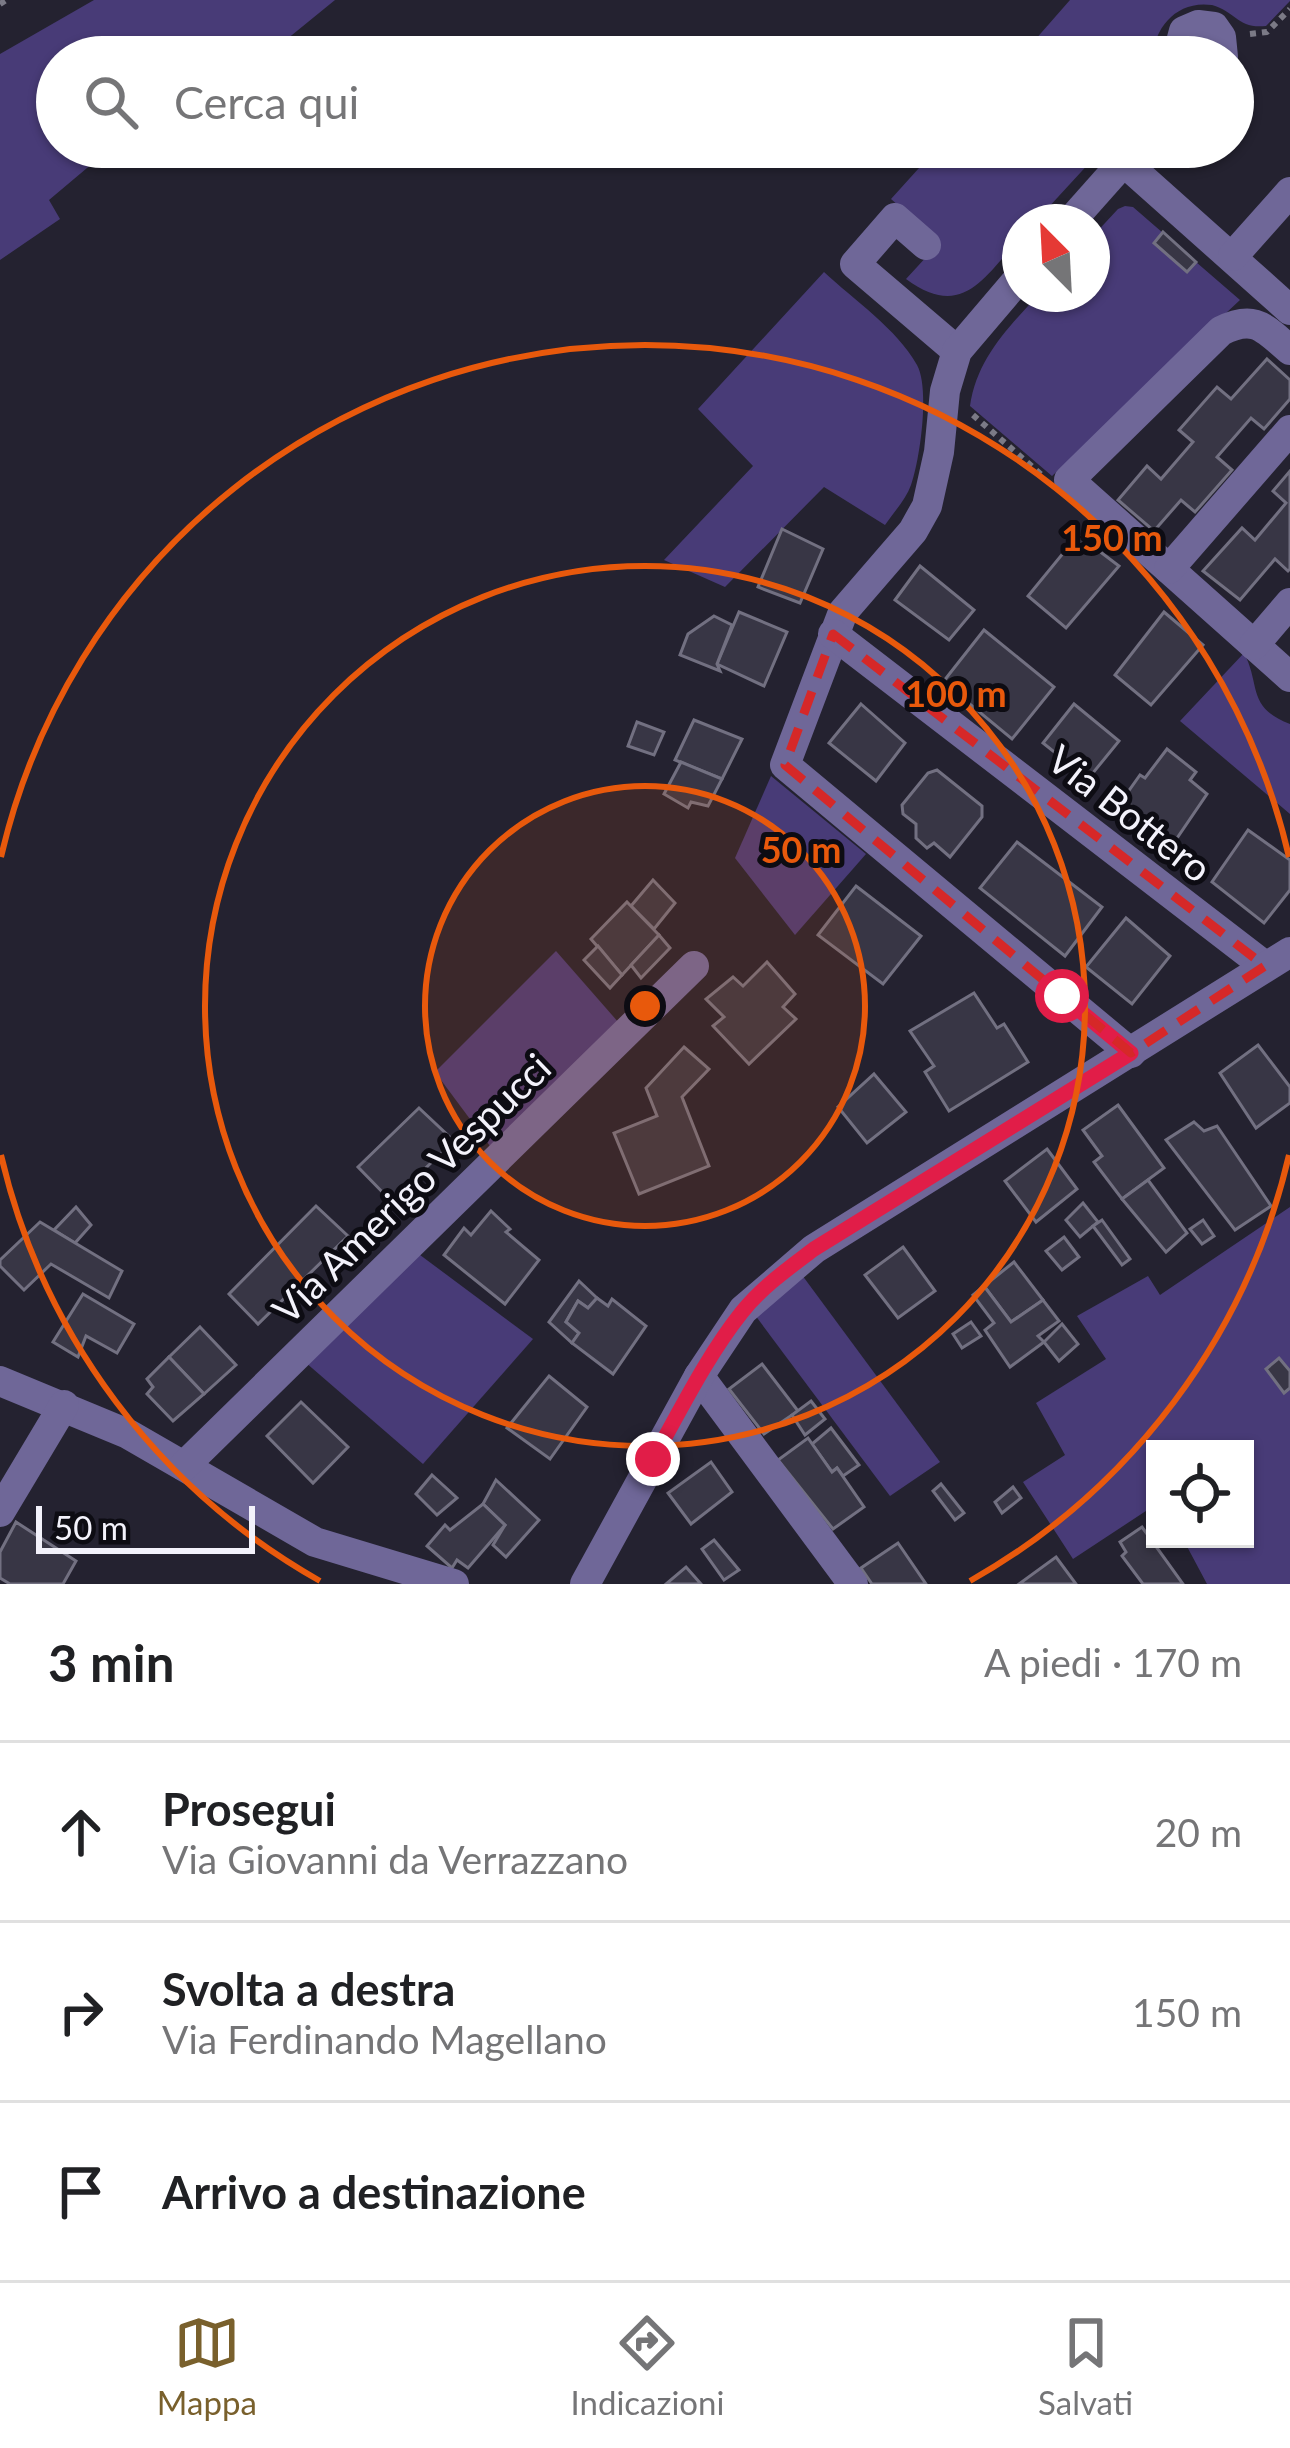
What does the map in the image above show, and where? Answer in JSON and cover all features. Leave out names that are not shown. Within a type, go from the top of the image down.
[{"type":"street","points":[[1183,36],[1198,25],[1214,27],[1220,36]]},
{"type":"street","points":[[1086,204],[1118,168]]},
{"type":"street","points":[[1144,168],[1251,278],[1290,310]]},
{"type":"street","points":[[1232,256],[1290,192]]},
{"type":"street","points":[[926,245],[895,218],[856,264],[957,351]]},
{"type":"street","points":[[1002,298],[957,351],[945,391],[927,506],[913,531],[843,612],[785,765],[1131,1053]]},
{"type":"street","points":[[1290,350],[1255,324],[1240,321],[1221,331],[1069,480],[1290,677]]},
{"type":"street","points":[[1169,569],[1290,430]]},
{"type":"street","points":[[1254,645],[1290,604]]},
{"type":"street","name":"Via Bottero","points":[[833,634],[1278,959]]},
{"type":"street","points":[[585,1584],[699,1376],[743,1310],[814,1249],[1278,959]]},
{"type":"street","name":"Via Amerigo Vespucci","points":[[184,1466],[694,966]]},
{"type":"street","points":[[699,1376],[853,1584]]},
{"type":"street","points":[[0,1381],[128,1434],[315,1542],[454,1584]]},
{"type":"street","points":[[0,1512],[64,1405]]},
{"type":"path","points":[[945,391],[1050,482],[1069,480]]},
{"type":"highlighted area","points":[[833,634],[1265,966],[1131,1053],[785,765]]},
{"type":"shaded area","points":[[94,0],[335,0],[291,36],[36,36],[36,168],[87,168],[49,200],[60,219],[0,260],[0,54]]},
{"type":"shaded area","points":[[1070,0],[1290,0],[1266,26],[1249,25],[1220,8],[1199,5],[1178,11],[1158,36],[1038,36]]},
{"type":"shaded area","points":[[919,168],[1085,168],[1052,204],[1002,204],[1002,258],[982,280],[957,295],[925,291],[906,279],[940,242],[891,199]]},
{"type":"shaded area","points":[[1133,207],[1163,233],[1154,243],[1186,272],[1196,262],[1240,300],[1052,476],[970,406],[974,389],[996,345],[1022,312],[1110,312],[1110,218],[1118,209]]},
{"type":"shaded area","points":[[824,272],[887,327],[917,365],[923,406],[911,485],[885,525],[824,487],[725,587],[664,560],[753,466],[698,409]]},
{"type":"shaded area","points":[[1244,653],[1261,703],[1290,724],[1290,814],[1180,721]]},
{"type":"shaded area","points":[[771,776],[866,854],[795,935],[735,858]]},
{"type":"shaded area","points":[[556,951],[619,1023],[490,1146],[435,1072]]},
{"type":"shaded area","points":[[1290,1207],[1290,1584],[1207,1584],[1188,1548],[1254,1548],[1254,1440],[1146,1440],[1146,1511],[1073,1559],[1023,1482],[1065,1455],[1036,1403],[1106,1359],[1077,1316],[1148,1276],[1160,1295]]},
{"type":"shaded area","points":[[416,1252],[533,1339],[423,1464],[305,1362]]},
{"type":"shaded area","points":[[802,1275],[940,1462],[890,1496],[755,1315]]},
{"type":"building","points":[[1163,232],[1196,262],[1187,272],[1154,243]]},
{"type":"building","points":[[1267,359],[1290,380],[1290,399],[1264,429],[1251,418],[1217,457],[1232,470],[1195,512],[1181,500],[1154,531],[1118,500],[1147,466],[1161,479],[1193,442],[1179,430],[1217,387],[1231,399]]},
{"type":"building","points":[[1290,471],[1290,569],[1275,559],[1240,600],[1203,571],[1242,528],[1255,540],[1286,503],[1273,491]]},
{"type":"building","points":[[782,529],[823,549],[800,603],[758,587]]},
{"type":"building","points":[[1078,535],[1119,566],[1066,628],[1028,596]]},
{"type":"building","points":[[920,566],[974,610],[949,640],[895,600]]},
{"type":"building","points":[[739,612],[787,632],[764,686],[717,664]]},
{"type":"building","points":[[1164,612],[1203,645],[1151,705],[1115,675]]},
{"type":"building","points":[[714,616],[732,625],[717,664],[720,671],[680,655],[688,634]]},
{"type":"building","points":[[984,630],[1054,687],[1012,739],[943,682]]},
{"type":"building","points":[[861,704],[905,743],[876,781],[829,743]]},
{"type":"building","points":[[1074,704],[1119,741],[1088,779],[1043,743]]},
{"type":"building","points":[[694,720],[742,739],[722,779],[675,760]]},
{"type":"building","points":[[637,722],[664,732],[654,755],[628,746]]},
{"type":"building","points":[[1167,749],[1196,772],[1190,780],[1207,794],[1175,841],[1123,799]]},
{"type":"building","points":[[681,762],[722,779],[708,806],[691,802],[688,808],[664,794]]},
{"type":"building","points":[[937,770],[982,806],[982,817],[950,857],[934,843],[927,848],[916,838],[916,824],[903,814],[902,805],[928,773]]},
{"type":"building","points":[[1248,830],[1290,860],[1290,890],[1264,923],[1212,882]]},
{"type":"building","points":[[1017,842],[1102,907],[1065,956],[980,888]]},
{"type":"building","points":[[653,880],[675,903],[654,929],[631,906]]},
{"type":"building","points":[[856,886],[921,936],[883,984],[818,935]]},
{"type":"building","points":[[627,902],[659,935],[622,975],[591,939]]},
{"type":"building","points":[[1126,918],[1170,956],[1132,1004],[1086,967]]},
{"type":"building","points":[[659,935],[670,948],[641,978],[631,965]]},
{"type":"building","points":[[598,946],[622,975],[610,988],[584,960]]},
{"type":"building","points":[[767,962],[795,994],[783,1007],[796,1019],[749,1064],[713,1026],[724,1017],[706,999],[733,977],[743,986]]},
{"type":"building","points":[[974,993],[997,1028],[1004,1024],[1028,1062],[949,1111],[925,1072],[934,1066],[910,1031]]},
{"type":"building","points":[[1258,1045],[1290,1087],[1290,1103],[1256,1128],[1220,1073]]},
{"type":"building","points":[[684,1047],[709,1069],[682,1097],[709,1166],[639,1194],[614,1133],[657,1116],[646,1088]]},
{"type":"building","points":[[874,1074],[906,1112],[867,1143],[838,1107]]},
{"type":"building","points":[[1118,1105],[1164,1168],[1122,1199],[1094,1162],[1102,1156],[1083,1130]]},
{"type":"building","points":[[419,1108],[454,1141],[391,1201],[358,1167]]},
{"type":"building","points":[[1194,1122],[1204,1131],[1217,1126],[1271,1206],[1235,1230],[1166,1140]]},
{"type":"building","points":[[1047,1149],[1077,1189],[1036,1222],[1005,1181]]},
{"type":"building","points":[[1148,1180],[1187,1233],[1166,1252],[1122,1199]]},
{"type":"building","points":[[1083,1203],[1098,1222],[1080,1237],[1066,1220]]},
{"type":"building","points":[[316,1206],[348,1236],[258,1324],[229,1294]]},
{"type":"building","points":[[76,1207],[91,1225],[75,1243],[54,1230]]},
{"type":"building","points":[[491,1211],[510,1229],[506,1232],[539,1260],[505,1304],[444,1255],[464,1228],[471,1235]]},
{"type":"building","points":[[1102,1220],[1130,1259],[1122,1265],[1093,1226]]},
{"type":"building","points":[[1203,1220],[1214,1236],[1202,1244],[1190,1229]]},
{"type":"building","points":[[40,1222],[122,1271],[109,1298],[51,1264],[24,1290],[0,1266],[0,1260]]},
{"type":"building","points":[[1064,1237],[1079,1257],[1062,1270],[1046,1251]]},
{"type":"building","points":[[903,1247],[935,1291],[898,1318],[865,1275]]},
{"type":"building","points":[[1014,1262],[1043,1300],[1011,1322],[984,1286]]},
{"type":"building","points":[[579,1281],[597,1298],[588,1308],[578,1301],[566,1322],[579,1333],[572,1343],[549,1322]]},
{"type":"building","points":[[984,1286],[1011,1322],[1043,1300],[1059,1321],[1038,1336],[1044,1342],[1010,1367],[985,1330],[994,1323],[973,1295]]},
{"type":"building","points":[[83,1294],[134,1324],[117,1353],[86,1336],[78,1357],[53,1342]]},
{"type":"building","points":[[597,1298],[608,1306],[612,1299],[646,1326],[613,1374],[572,1343],[579,1333],[566,1322],[578,1301],[588,1308]]},
{"type":"building","points":[[971,1322],[981,1336],[962,1348],[953,1334]]},
{"type":"building","points":[[1062,1324],[1078,1344],[1059,1361],[1044,1342]]},
{"type":"building","points":[[200,1327],[236,1365],[204,1394],[169,1357]]},
{"type":"building","points":[[169,1357],[204,1394],[173,1421],[147,1394],[153,1387],[147,1379]]},
{"type":"building","points":[[1279,1358],[1290,1371],[1290,1388],[1284,1393],[1266,1369]]},
{"type":"building","points":[[762,1364],[798,1411],[764,1434],[729,1389]]},
{"type":"building","points":[[549,1376],[587,1407],[550,1459],[507,1428]]},
{"type":"building","points":[[811,1401],[825,1419],[805,1435],[792,1415]]},
{"type":"building","points":[[301,1402],[348,1447],[313,1483],[267,1436]]},
{"type":"building","points":[[831,1428],[859,1465],[843,1476],[837,1468],[832,1472],[812,1444]]},
{"type":"building","points":[[808,1438],[832,1472],[837,1468],[864,1507],[833,1529],[778,1460]]},
{"type":"building","points":[[711,1462],[732,1492],[691,1524],[668,1493]]},
{"type":"building","points":[[432,1475],[457,1498],[437,1515],[416,1494]]},
{"type":"building","points":[[496,1480],[539,1520],[506,1557],[493,1545],[505,1525],[483,1504]]},
{"type":"building","points":[[941,1484],[964,1513],[955,1520],[933,1491]]},
{"type":"building","points":[[1013,1487],[1021,1498],[1002,1513],[995,1502]]},
{"type":"building","points":[[483,1504],[505,1525],[468,1568],[457,1560],[452,1568],[427,1546],[445,1525],[450,1530]]},
{"type":"building","points":[[16,1522],[76,1561],[63,1584],[10,1584],[0,1578],[0,1552]]},
{"type":"building","points":[[1142,1527],[1146,1548],[1157,1548],[1183,1584],[1143,1584],[1122,1556],[1126,1552],[1120,1542]]},
{"type":"building","points":[[714,1540],[739,1570],[724,1580],[702,1549]]},
{"type":"building","points":[[898,1543],[926,1584],[872,1584],[861,1568]]},
{"type":"building","points":[[1056,1557],[1076,1584],[1019,1584]]},
{"type":"building","points":[[686,1567],[701,1584],[666,1584]]},
{"type":"route","points":[[653,1459],[743,1310],[778,1277],[814,1249],[1131,1053],[1062,996]]}]
